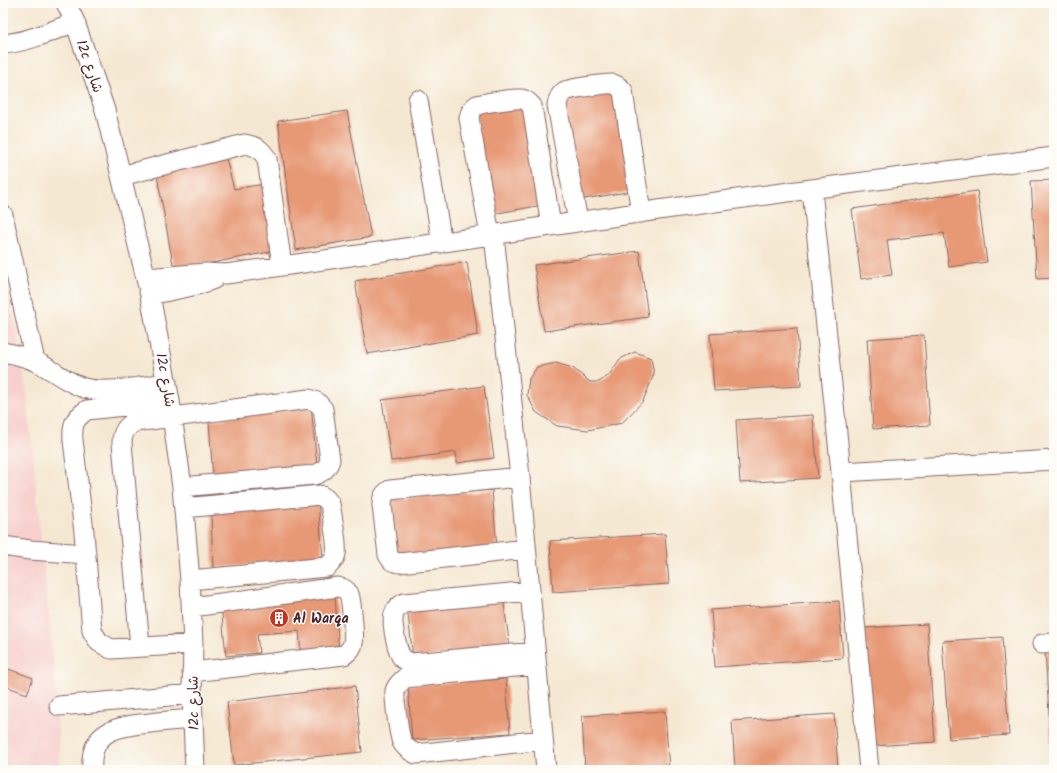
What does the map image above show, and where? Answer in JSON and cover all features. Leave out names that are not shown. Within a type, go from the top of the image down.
[{"type":"street","points":[[3,43],[25,31],[71,12]]},
{"type":"street","name":"12c شارع","points":[[71,12],[105,110],[148,286],[170,401],[182,487],[192,607],[192,694],[195,770]]},
{"type":"street","points":[[578,222],[557,105],[559,97],[565,91],[612,84],[618,86],[623,91],[641,213]]},
{"type":"street","points":[[546,770],[520,477],[492,235],[469,118],[471,111],[477,106],[520,98],[527,101],[532,106],[551,226]]},
{"type":"street","points":[[418,100],[442,243]]},
{"type":"street","points":[[121,176],[245,144],[254,146],[262,151],[267,159],[282,266]]},
{"type":"street","points":[[148,286],[195,273],[226,274],[641,213],[1054,157]]},
{"type":"street","points":[[812,190],[841,472],[869,770]]},
{"type":"street","points":[[3,215],[35,361]]},
{"type":"street","points":[[3,352],[35,361],[71,383],[85,388],[107,390],[170,401]]},
{"type":"street","points":[[182,487],[322,473],[328,468],[330,460],[323,409],[317,402],[308,399],[170,401],[87,410],[77,417],[72,428],[86,554],[92,631],[99,642],[112,648],[193,644]]},
{"type":"street","points":[[140,647],[122,438],[126,428],[170,401]]},
{"type":"street","points":[[841,472],[1054,460]]},
{"type":"street","points":[[520,477],[390,490],[385,493],[382,499],[382,505],[388,555],[392,561],[399,563],[526,549]]},
{"type":"street","points":[[184,508],[320,495],[326,498],[330,504],[336,546],[336,555],[333,562],[327,567],[190,580]]},
{"type":"street","points":[[3,546],[30,550],[86,554]]},
{"type":"street","points":[[192,607],[338,587],[345,589],[349,594],[354,643],[350,650],[344,655],[192,672]]},
{"type":"street","points":[[530,591],[404,602],[397,608],[393,615],[393,624],[398,651],[403,659],[412,663],[536,659]]},
{"type":"street","points":[[536,659],[405,678],[395,691],[401,741],[407,750],[416,754],[543,740]]},
{"type":"street","points":[[59,706],[192,694]]},
{"type":"street","points":[[92,770],[92,755],[94,748],[103,735],[110,731],[124,726],[193,718]]},
{"type":"shaded area","points":[[3,262],[27,394],[54,671],[61,770],[3,770]]},
{"type":"building","points":[[616,88],[633,191],[578,200],[561,98]]},
{"type":"building","points":[[523,103],[543,205],[492,214],[475,112]]},
{"type":"building","points":[[347,111],[371,237],[296,250],[278,121]]},
{"type":"building","points":[[226,159],[234,189],[264,184],[275,251],[174,270],[157,175]]},
{"type":"building","points":[[1054,180],[1054,278],[1037,279],[1031,181]]},
{"type":"building","points":[[977,191],[987,262],[949,267],[944,233],[887,240],[892,275],[861,279],[852,209]]},
{"type":"building","points":[[639,251],[648,317],[544,331],[534,265]]},
{"type":"building","points":[[467,262],[478,335],[367,354],[355,281]]},
{"type":"building","points":[[797,328],[801,386],[714,391],[710,334]]},
{"type":"building","points":[[924,335],[930,425],[873,429],[867,339]]},
{"type":"building","points":[[635,352],[651,358],[654,374],[643,401],[622,423],[588,430],[557,426],[536,412],[527,395],[529,379],[537,367],[556,363],[573,368],[590,382],[599,382],[609,375],[620,359]]},
{"type":"building","points":[[484,386],[494,458],[457,463],[456,452],[391,461],[382,400]]},
{"type":"building","points":[[311,406],[317,466],[213,480],[209,421]]},
{"type":"building","points":[[813,415],[818,478],[740,483],[736,420]]},
{"type":"building","points":[[492,490],[497,547],[396,558],[391,499]]},
{"type":"building","points":[[318,501],[323,558],[213,568],[211,513]]},
{"type":"building","points":[[665,534],[669,584],[553,592],[550,541]]},
{"type":"building","name":"Al Warqa","points":[[335,596],[339,653],[301,656],[299,631],[257,634],[259,653],[226,656],[221,605]]},
{"type":"building","points":[[503,597],[510,648],[413,658],[407,606]]},
{"type":"building","points":[[839,601],[843,658],[715,667],[711,610]]},
{"type":"building","points":[[927,624],[935,742],[873,746],[865,628]]},
{"type":"building","points":[[1002,637],[1009,735],[949,739],[942,641]]},
{"type":"building","points":[[1054,650],[1054,745],[1051,745],[1045,651]]},
{"type":"building","points":[[3,667],[33,678],[27,694],[3,685]]},
{"type":"building","points":[[506,679],[510,733],[412,740],[408,685]]},
{"type":"building","points":[[355,686],[362,752],[234,765],[227,702]]},
{"type":"building","points":[[665,711],[669,770],[585,770],[582,716]]},
{"type":"building","points":[[834,714],[838,768],[802,770],[735,770],[732,721]]},
{"type":"place","name":"Al Warqa","points":[[279,618]]}]
